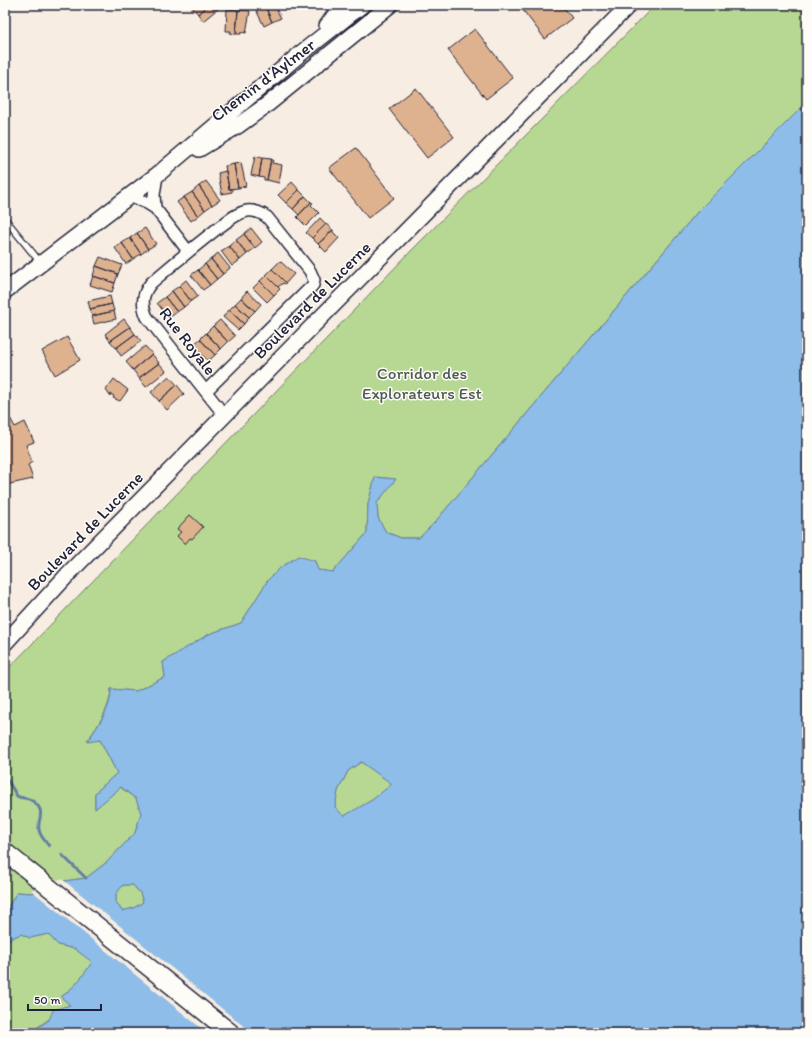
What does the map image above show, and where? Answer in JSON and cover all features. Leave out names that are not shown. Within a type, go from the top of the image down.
[{"type":"main road","points":[[9,855],[231,1033]]},
{"type":"street","points":[[300,54],[329,23],[342,5]]},
{"type":"street","name":"Chemin d'Aylmer","points":[[5,291],[157,175],[300,54],[362,5]]},
{"type":"street","name":"Boulevard de Lucerne","points":[[5,643],[71,571],[628,5]]},
{"type":"street","name":"Chemin d'Aylmer","points":[[157,175],[239,125],[268,104],[386,6]]},
{"type":"street","points":[[155,208],[154,195],[157,175]]},
{"type":"street","points":[[128,196],[147,203],[155,208],[188,251]]},
{"type":"street","name":"Rue Royale","points":[[206,391],[313,285],[314,280],[310,271],[267,217],[256,211],[248,211],[235,216],[188,251],[151,283],[143,296],[143,303],[147,317],[225,416]]},
{"type":"street","name":"Boulevard de Lucerne","points":[[5,639],[23,622]]},
{"type":"lane","points":[[5,219],[40,264]]},
{"type":"green space","name":"Corridor des Explorateurs Est","points":[[655,5],[807,5],[807,102],[700,209],[435,522],[419,538],[401,538],[386,532],[378,518],[377,503],[395,479],[375,477],[368,504],[367,533],[333,572],[317,570],[268,580],[241,623],[209,634],[163,662],[165,677],[136,691],[111,689],[106,710],[87,741],[100,740],[117,773],[95,793],[95,809],[120,787],[136,799],[141,813],[135,833],[107,862],[86,878],[57,882],[31,893],[17,892],[8,907],[5,906],[5,672],[411,251]]},
{"type":"green space","points":[[361,762],[393,784],[372,800],[344,817],[335,807],[338,791],[348,771]]},
{"type":"green space","points":[[123,885],[133,885],[140,893],[143,902],[134,908],[122,911],[116,902],[116,894]]},
{"type":"green space","points":[[21,934],[30,938],[48,934],[58,945],[75,949],[93,962],[75,985],[61,997],[70,1004],[31,1032],[32,1033],[5,1033],[5,941]]},
{"type":"water","points":[[807,102],[807,1033],[32,1033],[31,1032],[49,1020],[53,1010],[70,1005],[61,997],[78,981],[92,962],[75,949],[58,945],[48,934],[30,938],[21,934],[5,941],[5,906],[8,907],[17,892],[31,893],[57,882],[86,878],[107,862],[135,833],[141,813],[136,799],[121,787],[95,809],[95,793],[117,773],[100,740],[87,742],[106,711],[109,704],[111,689],[136,691],[165,677],[163,662],[209,634],[241,623],[268,580],[280,568],[298,556],[315,561],[318,570],[333,572],[367,533],[368,504],[375,477],[396,479],[377,503],[378,518],[386,532],[401,538],[419,538],[435,522],[700,209]],"holes":[[[361,762],[392,784],[372,800],[344,816],[335,807],[338,791],[348,771]],[[123,885],[133,885],[140,893],[143,902],[134,908],[122,911],[116,902],[116,894]]]},
{"type":"pier","points":[[62,879],[252,1033],[207,1033],[31,890]]},
{"type":"building","points":[[194,5],[208,5],[198,14],[192,7]]},
{"type":"building","points":[[208,5],[219,5],[220,7],[203,21],[198,14]]},
{"type":"building","points":[[260,5],[262,8],[265,6],[272,22],[264,26],[255,8]]},
{"type":"building","points":[[274,5],[281,18],[272,22],[265,6]]},
{"type":"building","points":[[519,5],[562,5],[572,18],[545,39]]},
{"type":"building","points":[[227,9],[238,10],[236,34],[230,33],[231,31],[226,31]]},
{"type":"building","points":[[238,10],[250,11],[246,33],[241,32],[241,34],[236,34]]},
{"type":"building","points":[[475,29],[513,78],[486,99],[448,50]]},
{"type":"building","points":[[416,88],[454,137],[427,158],[389,109]]},
{"type":"building","points":[[356,148],[394,198],[368,218],[329,168]]},
{"type":"building","points":[[255,156],[262,158],[259,177],[251,175]]},
{"type":"building","points":[[262,158],[271,159],[267,180],[259,177]]},
{"type":"building","points":[[271,159],[273,160],[272,163],[282,165],[279,183],[267,180]]},
{"type":"building","points":[[241,163],[246,186],[238,188],[234,164]]},
{"type":"building","points":[[234,164],[238,188],[229,189],[225,166]]},
{"type":"building","points":[[226,171],[229,189],[232,189],[232,192],[222,194],[218,173]]},
{"type":"building","points":[[206,181],[220,200],[212,205],[199,186]]},
{"type":"building","points":[[292,182],[299,190],[286,203],[278,195]]},
{"type":"building","points":[[199,186],[212,205],[205,210],[192,192]]},
{"type":"building","points":[[299,190],[305,196],[293,209],[286,203]]},
{"type":"building","points":[[192,192],[205,210],[198,216],[184,197]]},
{"type":"building","points":[[305,196],[311,202],[299,215],[293,209]]},
{"type":"building","points":[[184,197],[198,216],[191,221],[177,202]]},
{"type":"building","points":[[311,202],[313,203],[311,205],[319,213],[306,226],[297,217]]},
{"type":"building","points":[[320,218],[326,224],[312,238],[306,233]]},
{"type":"building","points":[[326,224],[333,230],[318,244],[312,238]]},
{"type":"building","points":[[145,228],[156,244],[148,249],[137,233]]},
{"type":"building","points":[[251,228],[262,242],[255,248],[244,234]]},
{"type":"building","points":[[333,230],[339,238],[326,252],[318,244]]},
{"type":"building","points":[[137,233],[148,249],[141,254],[130,238]]},
{"type":"building","points":[[244,234],[255,248],[247,254],[236,240]]},
{"type":"building","points":[[130,238],[141,254],[133,259],[122,243]]},
{"type":"building","points":[[236,240],[247,254],[240,260],[229,246]]},
{"type":"building","points":[[122,243],[133,259],[126,264],[115,248]]},
{"type":"building","points":[[229,246],[240,260],[232,266],[221,251]]},
{"type":"building","points":[[218,253],[230,268],[223,274],[211,259]]},
{"type":"building","points":[[100,257],[122,265],[118,274],[96,266]]},
{"type":"building","points":[[211,259],[223,274],[217,279],[205,264]]},
{"type":"building","points":[[280,261],[294,274],[286,283],[272,269]]},
{"type":"building","points":[[205,264],[217,279],[210,285],[198,270]]},
{"type":"building","points":[[96,266],[118,274],[115,283],[93,276]]},
{"type":"building","points":[[272,269],[286,283],[283,283],[278,287],[266,275]]},
{"type":"building","points":[[198,270],[210,285],[203,290],[191,275]]},
{"type":"building","points":[[266,275],[280,289],[274,295],[260,281]]},
{"type":"building","points":[[93,276],[115,283],[112,292],[90,285]]},
{"type":"building","points":[[186,280],[198,296],[191,301],[179,286]]},
{"type":"building","points":[[260,281],[274,295],[267,302],[253,288]]},
{"type":"building","points":[[179,286],[191,301],[184,307],[172,291]]},
{"type":"building","points":[[172,291],[184,307],[177,312],[165,297]]},
{"type":"building","points":[[247,291],[261,304],[255,311],[241,298]]},
{"type":"building","points":[[110,296],[112,304],[90,309],[88,301]]},
{"type":"building","points":[[165,297],[177,312],[169,318],[157,303]]},
{"type":"building","points":[[241,298],[255,311],[249,317],[235,304]]},
{"type":"building","points":[[112,304],[114,311],[92,316],[90,309]]},
{"type":"building","points":[[235,304],[249,317],[244,324],[229,310]]},
{"type":"building","points":[[229,310],[244,324],[238,330],[223,317]]},
{"type":"building","points":[[114,311],[116,319],[94,324],[92,316]]},
{"type":"building","points":[[124,319],[130,327],[110,341],[105,334]]},
{"type":"building","points":[[220,320],[235,336],[228,342],[213,326]]},
{"type":"building","points":[[213,326],[228,342],[221,349],[206,333]]},
{"type":"building","points":[[130,327],[135,334],[116,348],[110,341]]},
{"type":"building","points":[[206,333],[221,349],[215,355],[200,339]]},
{"type":"building","points":[[135,334],[141,341],[121,356],[116,348]]},
{"type":"building","points":[[67,337],[80,360],[55,375],[42,351]]},
{"type":"building","points":[[200,339],[215,355],[208,361],[193,345]]},
{"type":"building","points":[[145,346],[152,354],[133,370],[126,362]]},
{"type":"building","points":[[152,354],[159,363],[139,378],[133,370]]},
{"type":"building","points":[[159,363],[166,371],[146,387],[139,378]]},
{"type":"building","points":[[169,376],[177,385],[159,401],[151,392]]},
{"type":"building","points":[[114,379],[128,390],[120,401],[113,398],[114,396],[111,394],[110,396],[106,390]]},
{"type":"building","points":[[177,385],[184,394],[167,410],[159,401]]},
{"type":"building","points":[[6,411],[15,427],[25,422],[34,442],[26,445],[32,462],[28,465],[33,479],[5,485],[5,412]]},
{"type":"building","points":[[190,515],[203,527],[185,544],[177,536],[181,532],[177,529]]},
{"type":"waterway","points":[[5,776],[17,796],[29,799],[37,804],[41,813],[39,824],[40,833],[49,846]]},
{"type":"waterway","points":[[62,855],[86,878]]}]
